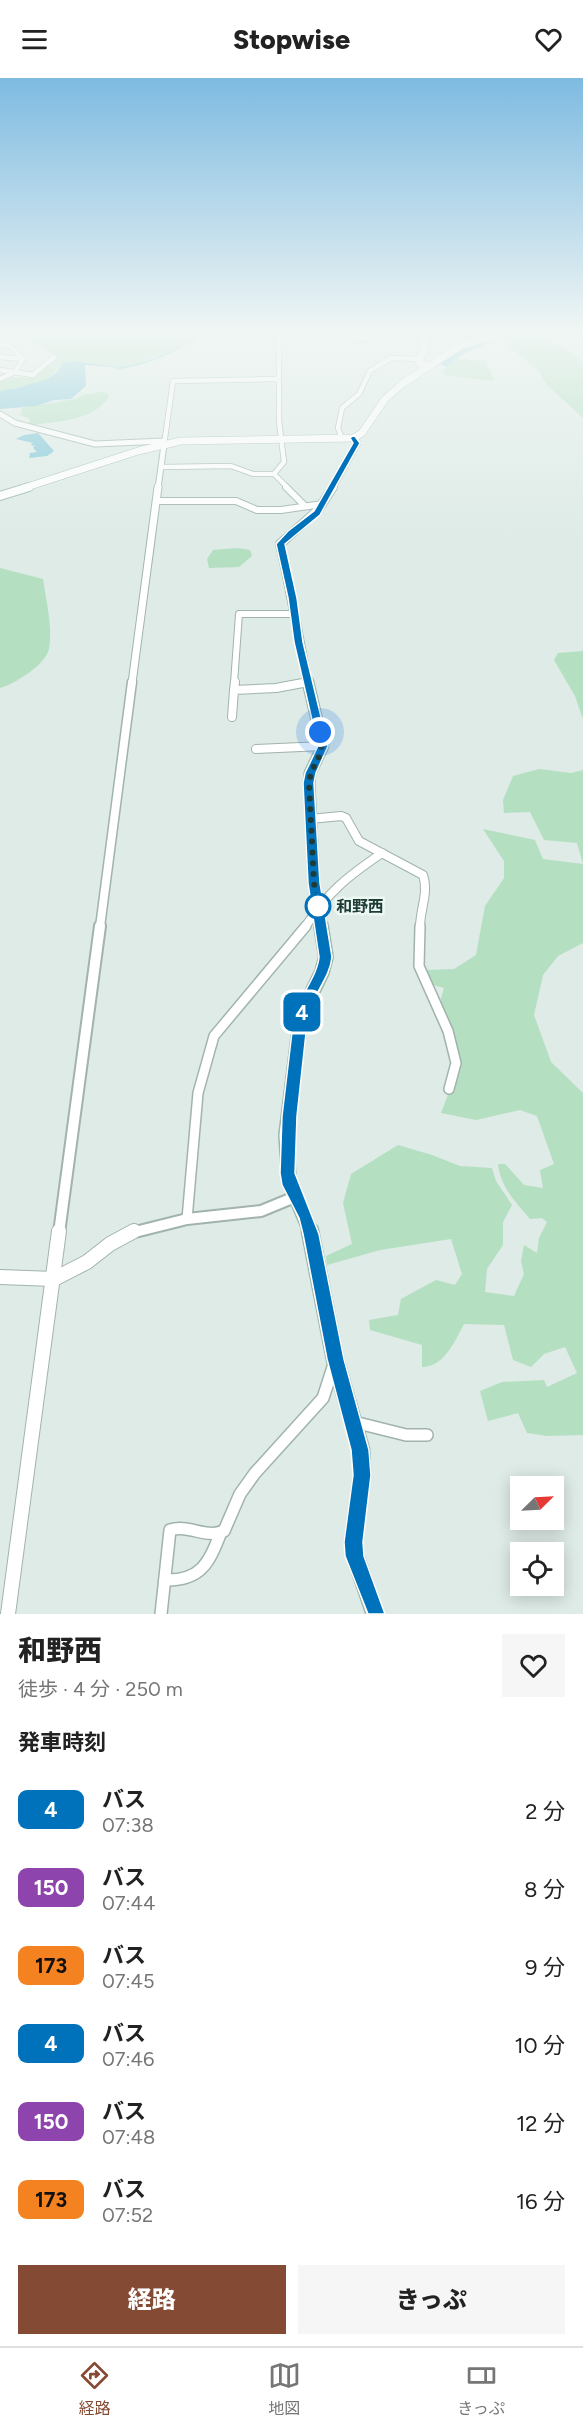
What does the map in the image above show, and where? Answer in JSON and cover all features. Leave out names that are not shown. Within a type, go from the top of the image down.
[{"type":"main road","points":[[0,496],[164,443],[200,440],[354,438],[362,433],[385,403]]},
{"type":"main road","points":[[354,438],[357,443],[317,513],[280,544],[323,746],[310,773],[310,819],[314,883],[324,940],[325,967],[304,1003],[301,1015],[289,1116],[287,1173],[294,1197],[306,1216],[311,1234],[335,1359],[360,1450],[362,1475],[353,1542],[355,1556],[375,1614]]},
{"type":"street","points":[[8,1614],[54,1279],[145,570],[170,403]]},
{"type":"street","points":[[274,474],[284,462],[279,403]]},
{"type":"street","points":[[342,439],[338,428],[342,408],[348,403]]},
{"type":"street","points":[[0,414],[15,423],[95,444],[164,443]]},
{"type":"street","points":[[161,467],[231,466],[253,474],[274,474],[304,505]]},
{"type":"street","points":[[156,501],[236,501],[257,510],[281,510],[323,504]]},
{"type":"street","points":[[232,717],[239,614],[295,614]]},
{"type":"street","points":[[234,690],[276,688],[308,682]]},
{"type":"street","points":[[256,749],[323,746]]},
{"type":"street","points":[[310,819],[341,816],[346,818],[351,823],[355,837],[416,870],[426,882],[427,887],[420,913],[419,966],[448,1031],[456,1063],[449,1089]]},
{"type":"street","points":[[187,1219],[198,1093],[214,1036],[298,938],[318,907],[351,874],[382,853]]},
{"type":"street","points":[[0,1277],[54,1279],[87,1262],[110,1244],[134,1232],[187,1219],[261,1211],[294,1197]]},
{"type":"street","points":[[165,1580],[184,1580],[208,1560],[221,1532],[228,1524],[240,1494],[255,1473],[323,1398],[335,1359]]},
{"type":"street","points":[[353,1422],[406,1435],[427,1435]]},
{"type":"street","points":[[161,1614],[170,1530],[179,1527],[215,1535],[221,1532]]},
{"type":"green space","points":[[53,403],[104,403],[94,411],[74,419],[29,425],[30,419],[20,415],[22,408]]},
{"type":"green space","points":[[566,403],[583,403],[583,418]]},
{"type":"green space","points":[[238,548],[250,550],[252,556],[239,567],[209,568],[207,559],[213,550]]},
{"type":"green space","points":[[0,568],[43,579],[50,632],[49,649],[42,661],[21,678],[0,688]]},
{"type":"green space","points":[[583,651],[583,719],[575,696],[554,660],[558,653]]},
{"type":"green space","points":[[539,769],[571,773],[583,770],[583,864],[577,843],[544,840],[530,812],[504,813],[503,800],[513,776]]},
{"type":"green space","points":[[483,829],[535,840],[543,859],[583,864],[583,943],[558,956],[543,975],[534,1015],[551,1062],[583,1093],[583,1435],[547,1436],[527,1433],[518,1413],[488,1421],[480,1391],[502,1382],[544,1380],[547,1387],[577,1373],[565,1347],[544,1354],[531,1367],[513,1360],[504,1325],[464,1324],[443,1358],[430,1366],[422,1367],[422,1345],[370,1330],[369,1320],[398,1315],[401,1299],[436,1280],[455,1285],[462,1274],[451,1239],[380,1250],[327,1265],[326,1256],[352,1244],[343,1203],[351,1174],[398,1145],[460,1166],[492,1168],[496,1181],[512,1205],[503,1222],[503,1245],[487,1269],[485,1292],[514,1296],[524,1274],[521,1261],[524,1245],[537,1253],[539,1238],[547,1222],[542,1218],[530,1219],[519,1206],[505,1187],[498,1164],[505,1164],[524,1185],[543,1188],[540,1170],[554,1164],[537,1116],[520,1110],[476,1120],[441,1113],[459,1066],[440,1002],[444,988],[430,984],[427,970],[454,969],[476,955],[485,906],[504,878],[504,861]]},
{"type":"water","points":[[0,403],[46,403],[37,406],[0,409]]},
{"type":"water","points":[[38,433],[54,451],[47,456],[29,458],[30,453],[37,452],[33,448],[35,445],[32,446],[33,443],[16,439]]},
{"type":"bus line","name":"4","points":[[354,438],[357,443],[317,513],[284,538],[280,544],[293,598],[298,642],[318,717],[323,746],[310,773],[309,783],[314,883],[326,957],[325,967],[304,1003],[301,1015],[289,1116],[287,1173],[294,1197],[306,1216],[311,1234],[335,1359],[360,1450],[362,1475],[353,1542],[355,1556],[375,1614]]},
{"type":"place","name":"和野西","points":[[318,906]]},
{"type":"route","points":[[318,906],[314,883],[309,783],[310,773],[323,746],[320,732]]}]
